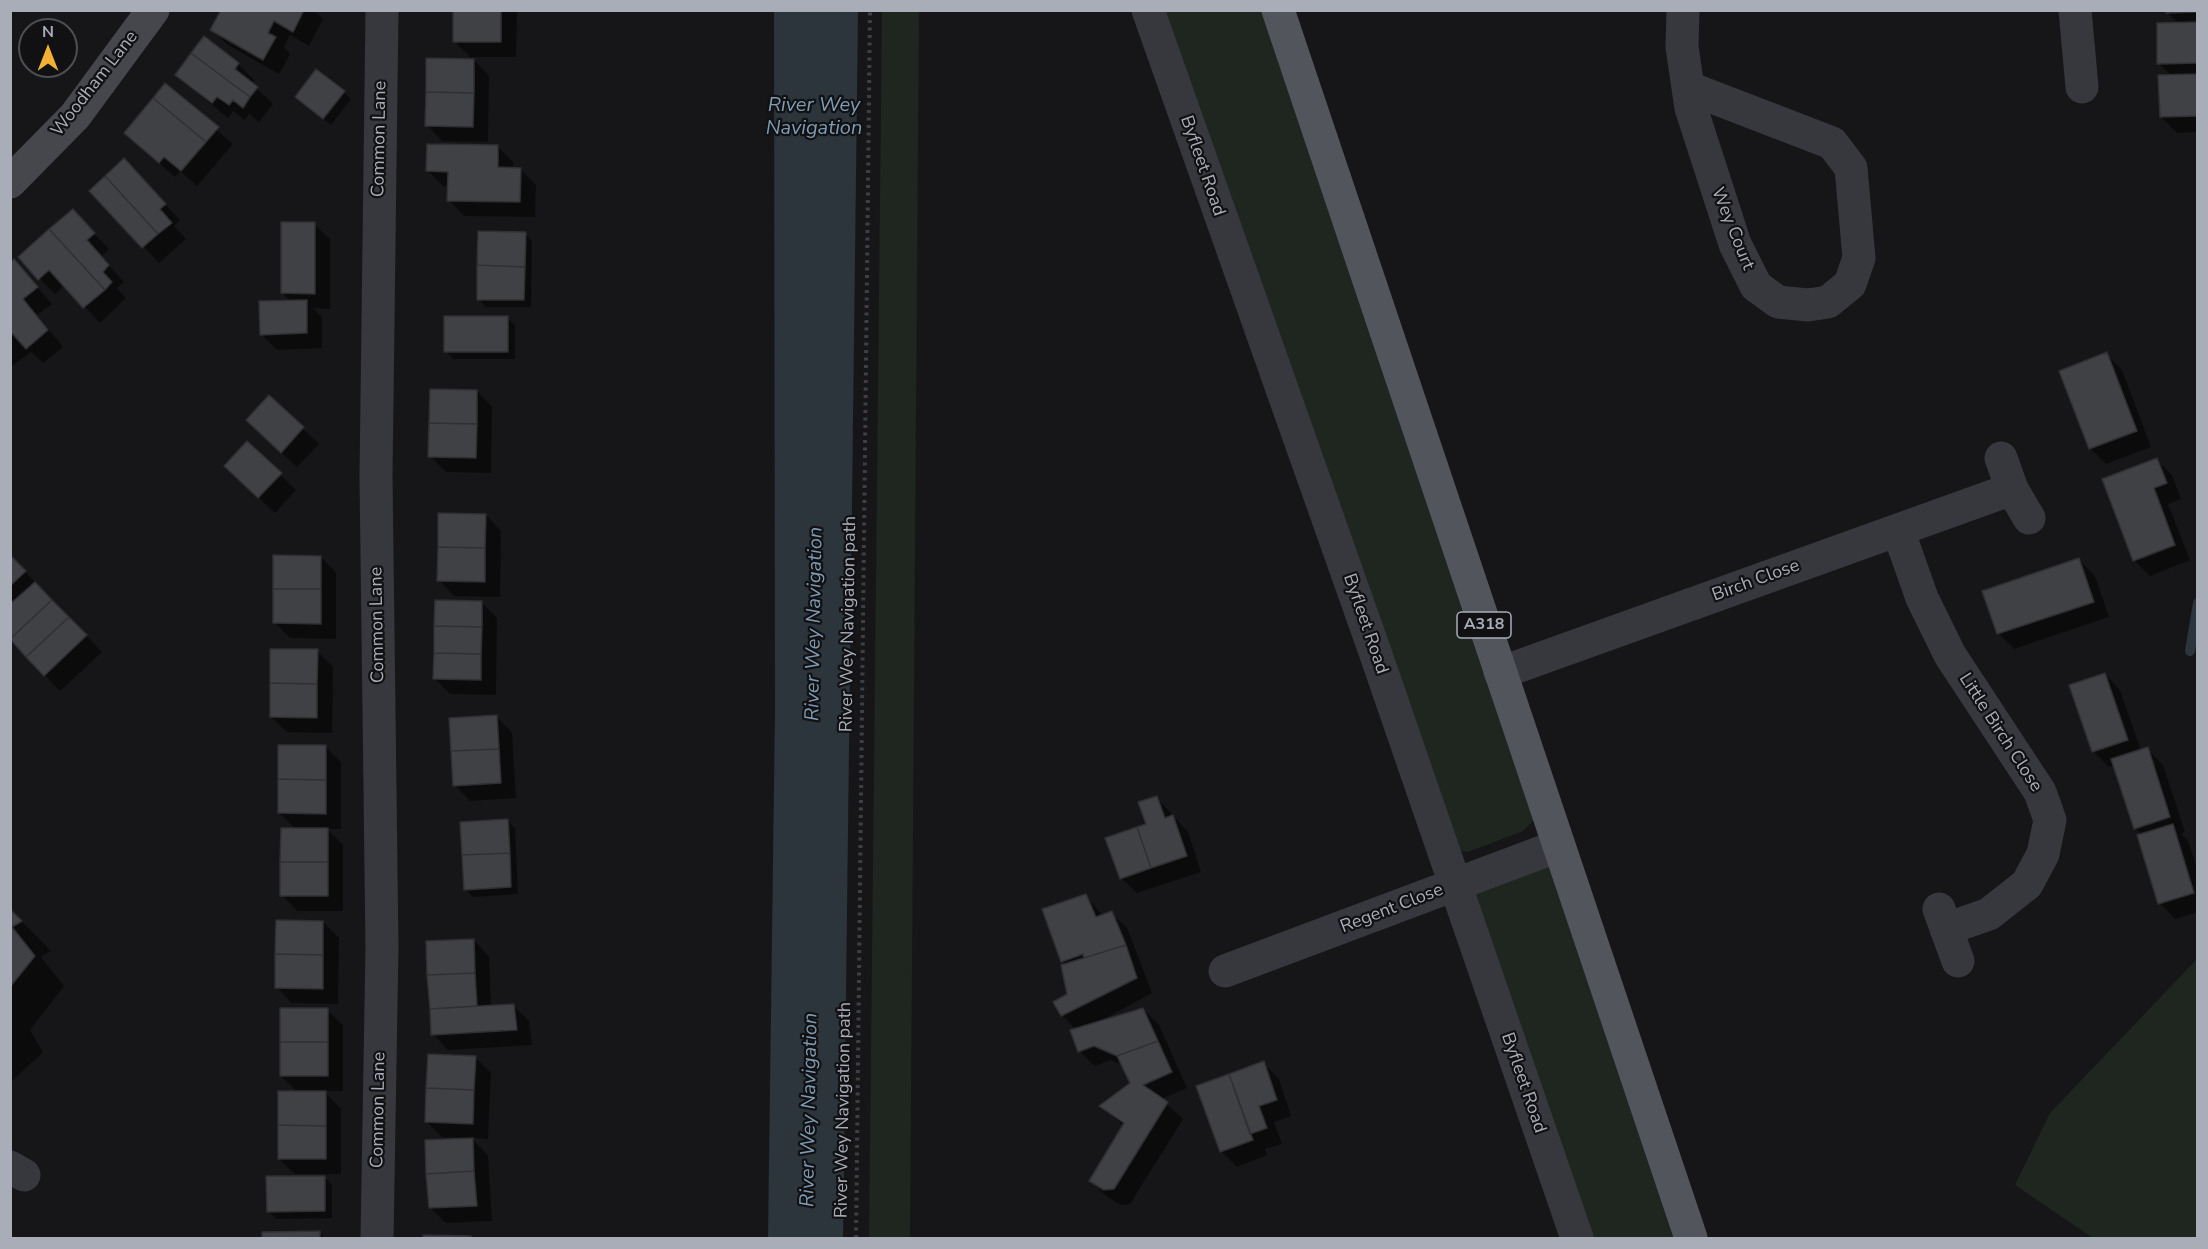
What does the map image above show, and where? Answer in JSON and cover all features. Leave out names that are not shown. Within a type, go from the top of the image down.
[{"type":"main road","name":"Woodham Lane","points":[[10,182],[75,116],[153,10]]},
{"type":"main road","name":"A318","points":[[1278,10],[1691,1239]]},
{"type":"street","name":"Common Lane","points":[[378,1239],[382,935],[376,465],[382,10]]},
{"type":"street","name":"Byfleet Road","points":[[1148,10],[1577,1239]]},
{"type":"street","name":"Wey Court","points":[[1683,10],[1682,47],[1691,108],[1735,244],[1756,286],[1778,302],[1808,305],[1828,302],[1850,284],[1858,258],[1851,168],[1833,142],[1689,88]]},
{"type":"street","points":[[2075,10],[2082,87]]},
{"type":"street","points":[[2001,458],[2012,489],[2029,518]]},
{"type":"street","name":"Birch Close","points":[[1500,673],[2012,489]]},
{"type":"street","name":"Little Birch Close","points":[[1898,530],[1922,598],[1950,656],[2040,792],[2050,820],[2043,854],[2027,884],[1989,914],[1942,919],[1958,961]]},
{"type":"street","name":"Regent Close","points":[[1225,971],[1558,846]]},
{"type":"path","name":"River Wey Navigation path","points":[[856,1239],[870,10]]},
{"type":"shaded area","points":[[919,10],[910,1238],[869,1238],[882,11]]},
{"type":"shaded area","points":[[1160,11],[1278,11],[1546,808],[1523,831],[1468,852],[1456,850]]},
{"type":"shaded area","points":[[1563,859],[1691,1238],[1577,1238],[1460,898]]},
{"type":"shaded area","points":[[2197,959],[2197,1238],[2093,1238],[2015,1185],[2050,1113]]},
{"type":"water","name":"River Wey Navigation","points":[[774,11],[858,11],[843,1238],[768,1238],[775,709]]},
{"type":"building","points":[[221,10],[304,10],[293,32],[274,21],[268,33],[276,37],[263,60],[210,30]]},
{"type":"building","points":[[453,10],[501,10],[501,42],[453,42]]},
{"type":"building","points":[[2166,10],[2198,10],[2198,12],[2166,13]]},
{"type":"building","points":[[2198,22],[2198,63],[2157,64],[2157,23]]},
{"type":"building","points":[[204,36],[239,63],[235,69],[258,87],[250,97],[191,53]]},
{"type":"building","points":[[191,53],[250,97],[243,108],[233,100],[229,105],[217,97],[212,103],[175,75]]},
{"type":"building","points":[[426,58],[474,59],[474,93],[426,92]]},
{"type":"building","points":[[316,69],[345,91],[323,119],[295,97]]},
{"type":"building","points":[[2198,74],[2198,116],[2160,117],[2158,75]]},
{"type":"building","points":[[165,83],[219,127],[206,142],[153,98]]},
{"type":"building","points":[[426,92],[474,93],[473,127],[425,126]]},
{"type":"building","points":[[153,98],[206,142],[181,171],[164,157],[159,163],[124,133]]},
{"type":"building","points":[[427,144],[498,145],[498,167],[521,168],[520,202],[447,201],[448,172],[426,171]]},
{"type":"building","points":[[124,158],[166,204],[160,209],[172,223],[158,234],[105,176]]},
{"type":"building","points":[[105,176],[158,234],[142,248],[89,191]]},
{"type":"building","points":[[73,209],[95,233],[87,240],[109,265],[103,272],[112,282],[105,290],[49,229]]},
{"type":"building","points":[[281,222],[315,222],[315,294],[281,293]]},
{"type":"building","points":[[49,229],[105,290],[83,308],[49,270],[38,280],[18,257]]},
{"type":"building","points":[[478,231],[526,232],[525,267],[477,265]]},
{"type":"building","points":[[14,259],[38,287],[23,299],[48,330],[26,349],[10,331],[10,262]]},
{"type":"building","points":[[477,265],[525,267],[524,300],[477,300]]},
{"type":"building","points":[[307,300],[307,333],[260,335],[259,301]]},
{"type":"building","points":[[444,316],[508,316],[508,352],[444,352]]},
{"type":"building","points":[[2107,352],[2137,431],[2089,449],[2059,371]]},
{"type":"building","points":[[430,389],[477,390],[477,424],[429,423]]},
{"type":"building","points":[[269,395],[304,427],[281,453],[246,420]]},
{"type":"building","points":[[429,423],[477,424],[476,458],[428,457]]},
{"type":"building","points":[[247,441],[282,473],[258,498],[224,466]]},
{"type":"building","points":[[2157,458],[2167,483],[2154,488],[2175,545],[2133,561],[2102,479]]},
{"type":"building","points":[[438,513],[486,514],[485,548],[438,547]]},
{"type":"building","points":[[438,547],[485,548],[485,582],[437,581]]},
{"type":"building","points":[[10,555],[26,571],[10,586]]},
{"type":"building","points":[[273,555],[321,556],[321,589],[273,589]]},
{"type":"building","points":[[2079,558],[2094,602],[1997,634],[1982,591]]},
{"type":"building","points":[[35,582],[52,600],[10,639],[10,604]]},
{"type":"building","points":[[273,589],[321,589],[321,624],[273,623]]},
{"type":"building","points":[[52,600],[69,617],[26,657],[10,639]]},
{"type":"building","points":[[435,600],[482,601],[482,627],[434,626]]},
{"type":"building","points":[[69,617],[87,635],[44,676],[26,657]]},
{"type":"building","points":[[434,626],[482,627],[481,654],[434,653]]},
{"type":"building","points":[[270,649],[318,649],[317,684],[270,683]]},
{"type":"building","points":[[434,653],[481,654],[481,680],[433,679]]},
{"type":"building","points":[[2105,673],[2128,740],[2092,752],[2069,685]]},
{"type":"building","points":[[270,683],[317,684],[317,718],[270,717]]},
{"type":"building","points":[[497,715],[499,749],[451,751],[449,718]]},
{"type":"building","points":[[278,745],[326,745],[326,780],[278,779]]},
{"type":"building","points":[[2148,747],[2170,817],[2134,829],[2111,759]]},
{"type":"building","points":[[499,749],[501,783],[453,786],[451,751]]},
{"type":"building","points":[[278,779],[326,780],[326,814],[278,813]]},
{"type":"building","points":[[1157,796],[1165,818],[1173,815],[1187,856],[1151,868],[1137,827],[1146,824],[1138,802]]},
{"type":"building","points":[[508,819],[510,853],[462,855],[460,822]]},
{"type":"building","points":[[2173,824],[2194,893],[2158,904],[2137,835]]},
{"type":"building","points":[[1137,827],[1151,868],[1120,879],[1105,838]]},
{"type":"building","points":[[281,828],[328,828],[328,862],[280,862]]},
{"type":"building","points":[[510,853],[511,887],[464,890],[462,855]]},
{"type":"building","points":[[280,862],[328,862],[328,896],[280,896]]},
{"type":"building","points":[[1086,894],[1096,917],[1112,911],[1126,945],[1084,958],[1083,954],[1061,962],[1042,909]]},
{"type":"building","points":[[10,909],[22,921],[12,927],[35,956],[10,987]]},
{"type":"building","points":[[276,920],[323,921],[323,955],[275,954]]},
{"type":"building","points":[[474,939],[475,973],[427,975],[426,941]]},
{"type":"building","points":[[1126,945],[1137,978],[1061,1016],[1053,1002],[1067,994],[1061,965]]},
{"type":"building","points":[[275,954],[323,955],[323,989],[275,988]]},
{"type":"building","points":[[475,973],[477,1006],[430,1009],[427,975]]},
{"type":"building","points":[[514,1004],[517,1030],[431,1035],[430,1009]]},
{"type":"building","points":[[280,1008],[328,1008],[328,1042],[280,1042]]},
{"type":"building","points":[[1143,1008],[1158,1041],[1117,1056],[1094,1046],[1078,1052],[1070,1030]]},
{"type":"building","points":[[1158,1041],[1172,1072],[1143,1085],[1168,1102],[1114,1189],[1104,1190],[1089,1181],[1124,1123],[1099,1106],[1130,1083],[1117,1056]]},
{"type":"building","points":[[280,1042],[328,1042],[328,1076],[280,1076]]},
{"type":"building","points":[[428,1054],[476,1056],[474,1090],[426,1088]]},
{"type":"building","points":[[1264,1061],[1277,1100],[1259,1106],[1267,1128],[1250,1134],[1229,1074]]},
{"type":"building","points":[[1229,1074],[1253,1140],[1220,1152],[1196,1086]]},
{"type":"building","points":[[426,1088],[474,1090],[473,1124],[425,1122]]},
{"type":"building","points":[[278,1091],[326,1091],[326,1126],[278,1125]]},
{"type":"building","points":[[278,1125],[326,1126],[326,1159],[278,1159]]},
{"type":"building","points":[[473,1138],[474,1171],[426,1174],[425,1140]]},
{"type":"building","points":[[474,1171],[477,1206],[429,1208],[426,1174]]},
{"type":"building","points":[[266,1176],[325,1176],[325,1211],[267,1212]]},
{"type":"building","points":[[320,1231],[320,1238],[262,1238],[262,1232]]},
{"type":"building","points":[[423,1235],[471,1236],[471,1238],[423,1238]]},
{"type":"waterway","points":[[2190,651],[2198,603]]}]
